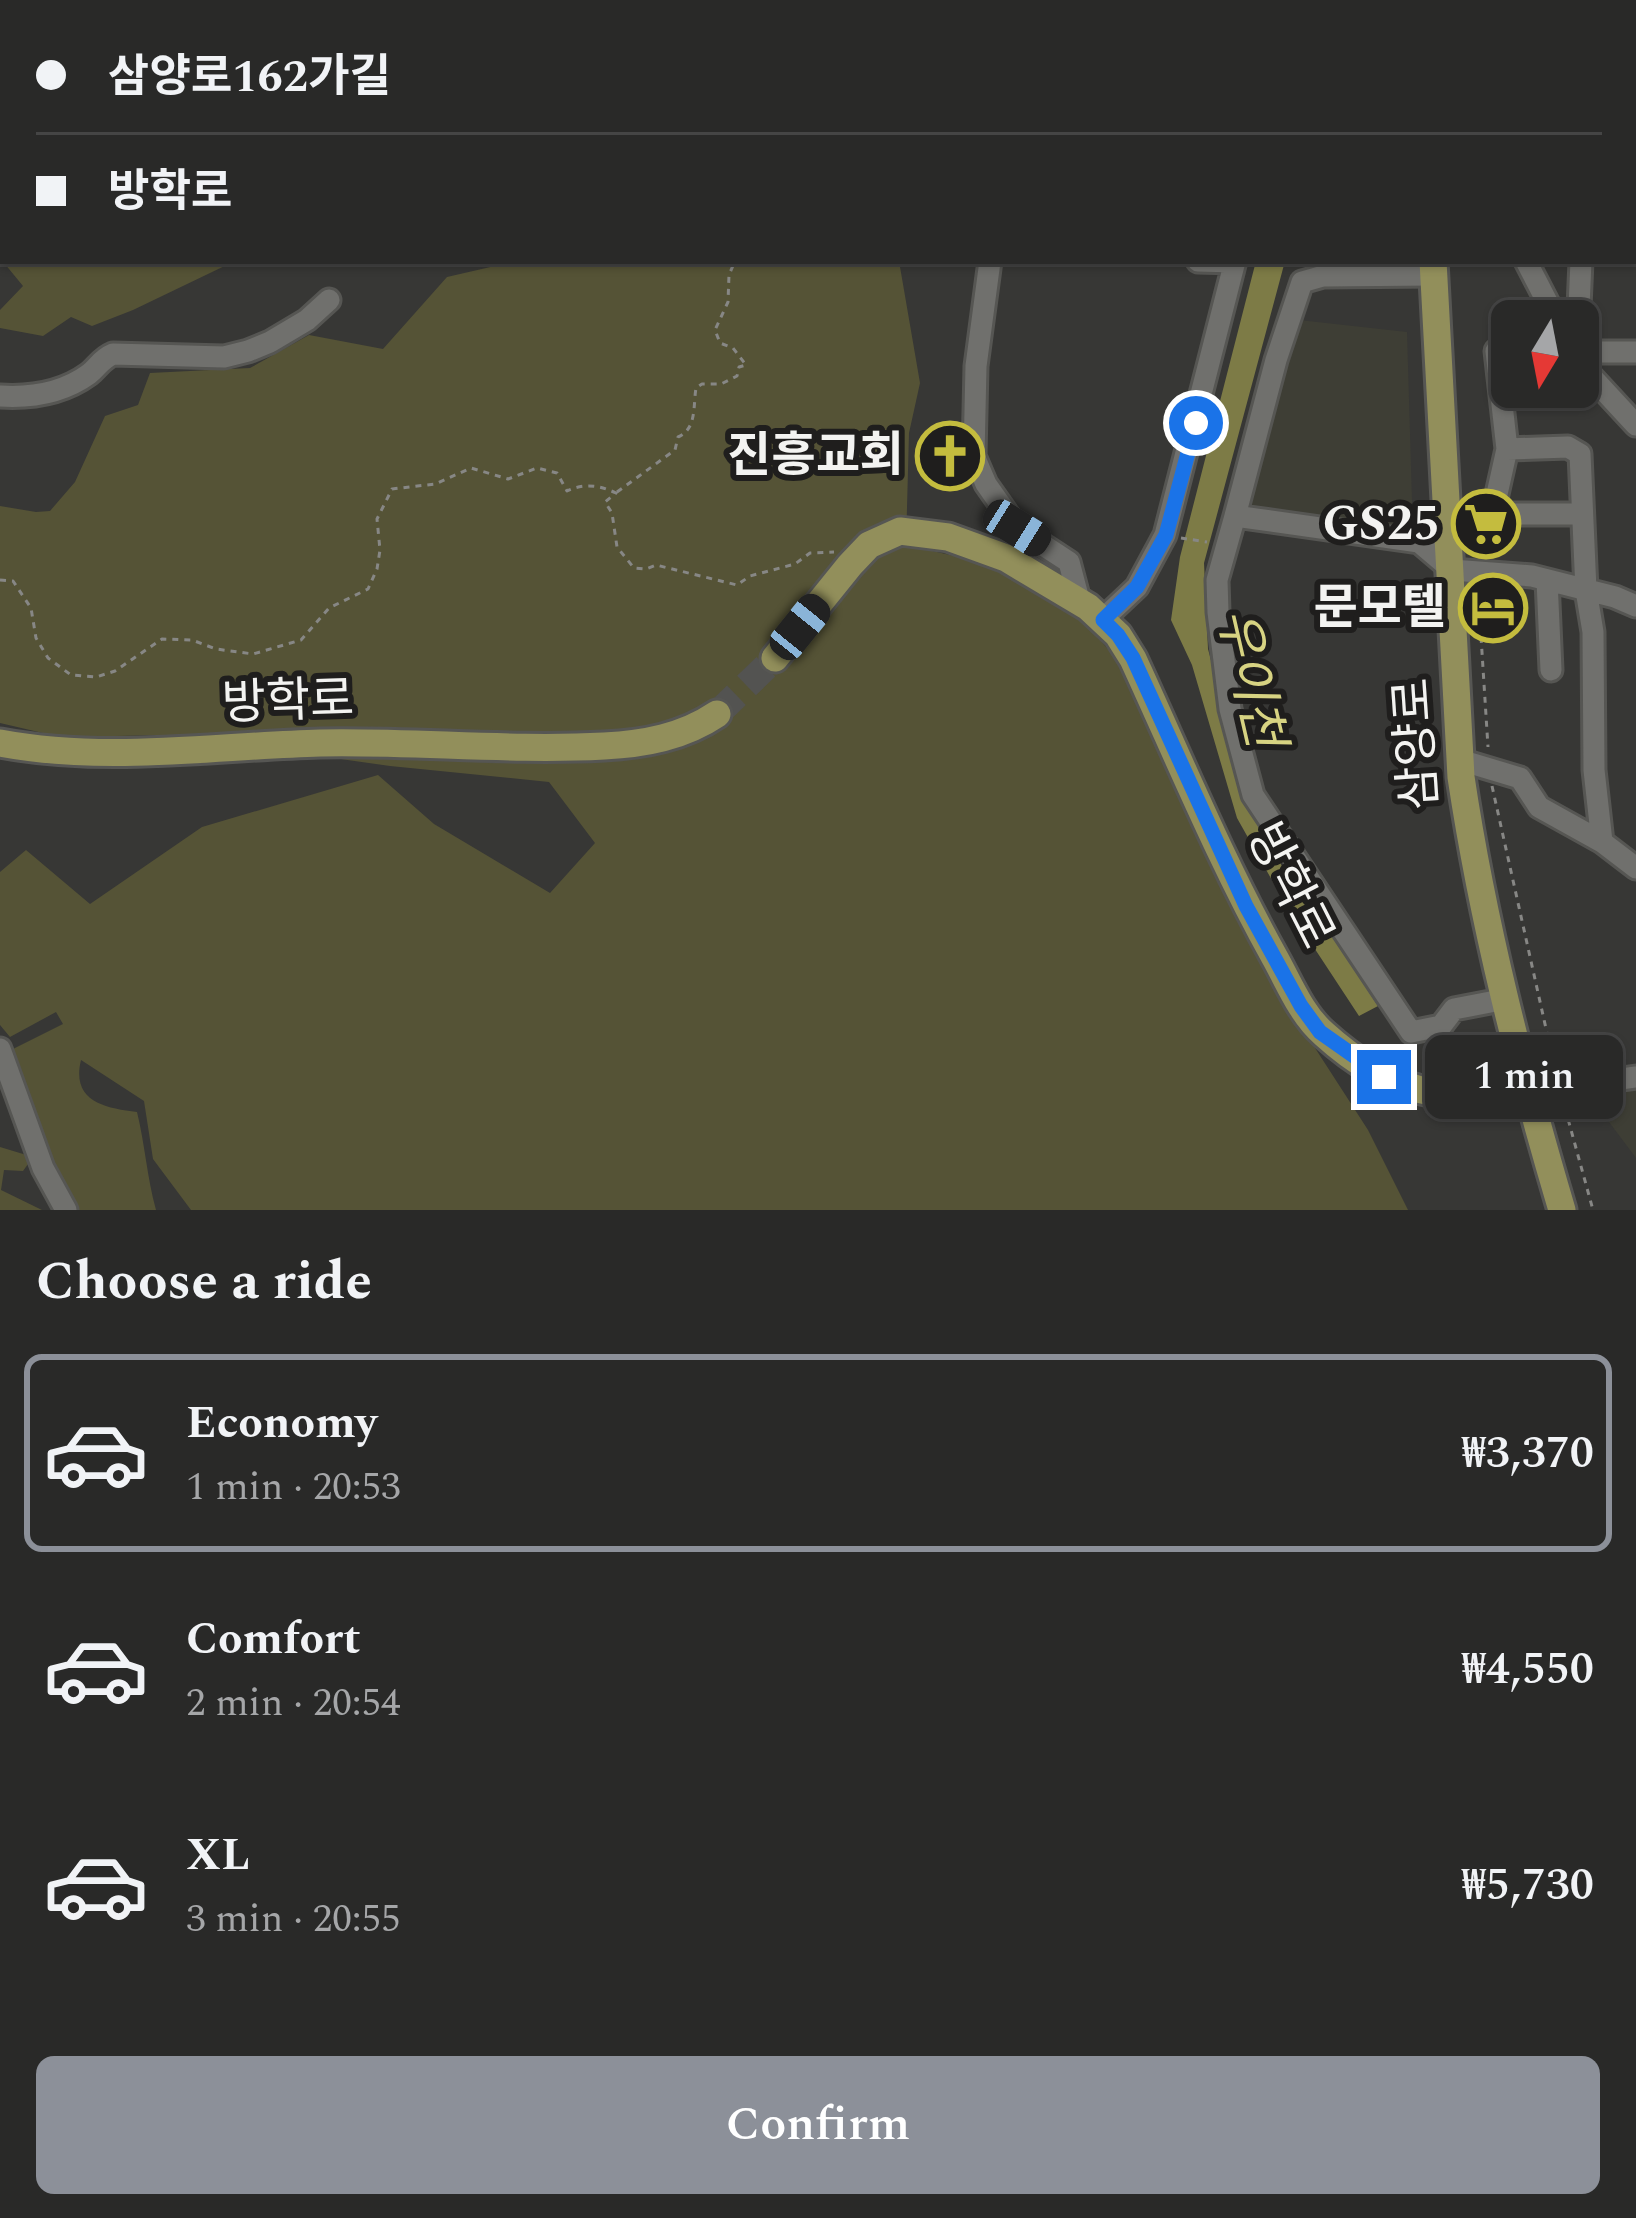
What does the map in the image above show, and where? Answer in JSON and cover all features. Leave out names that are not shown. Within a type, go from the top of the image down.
[{"type":"main road","name":"삼양로","points":[[1433,268],[1449,514],[1464,571],[1460,760],[1470,836],[1527,1092],[1562,1210]]},
{"type":"main road","name":"방학로","points":[[775,658],[869,545],[900,531],[948,537],[1006,558],[1079,600],[1118,635],[1133,658],[1246,906],[1320,1032],[1384,1077],[1418,1091],[1450,1097],[1527,1092]]},
{"type":"main road","name":"방학로","points":[[0,743],[37,750],[133,754],[322,743],[605,746],[685,732],[717,714]]},
{"type":"street","points":[[990,264],[976,366],[974,456],[986,484],[1017,528],[1069,562],[1079,600]]},
{"type":"street","points":[[1103,620],[1137,587],[1166,535],[1234,264]]},
{"type":"street","points":[[1528,264],[1546,300]]},
{"type":"street","points":[[1579,300],[1581,264]]},
{"type":"street","points":[[1433,268],[1323,276],[1305,272],[1216,580],[1219,612],[1230,710],[1253,795],[1411,1032],[1441,1027],[1454,1009],[1506,999]]},
{"type":"street","points":[[0,395],[63,390],[112,354],[224,357],[248,351],[307,320],[329,300]]},
{"type":"street","points":[[1599,353],[1636,352]]},
{"type":"street","points":[[1599,385],[1636,425]]},
{"type":"street","points":[[1493,512],[1507,449],[1502,408]]},
{"type":"street","points":[[1507,449],[1575,449],[1581,458],[1586,590],[1593,632],[1594,770],[1602,842]]},
{"type":"street","points":[[1449,514],[1581,514]]},
{"type":"street","points":[[1235,516],[1419,542],[1464,571],[1532,576],[1636,606]]},
{"type":"street","points":[[1547,580],[1551,670]]},
{"type":"street","points":[[1460,760],[1520,778],[1539,807],[1602,842],[1636,868]]},
{"type":"street","points":[[0,1048],[43,1168],[66,1210]]},
{"type":"street","points":[[1527,1092],[1636,1077]]},
{"type":"path","points":[[734,264],[728,302],[715,330],[720,343],[734,347],[746,365],[722,384],[696,388],[693,423],[688,433],[678,437],[675,450],[605,502],[612,513],[617,547],[634,568],[656,565],[737,585],[749,576],[795,565],[810,553],[842,551]]},
{"type":"path","points":[[0,580],[13,581],[31,608],[36,638],[48,658],[71,675],[96,677],[162,640],[192,640],[253,654],[301,640],[329,608],[368,590],[380,550],[377,519],[392,489],[435,484],[471,468],[508,479],[537,468],[557,473],[567,491],[586,485],[616,493]]},
{"type":"path","points":[[1166,535],[1227,545]]},
{"type":"path","points":[[1464,571],[1494,800],[1561,1087]]},
{"type":"path","points":[[1568,1120],[1593,1210]]},
{"type":"shaded area","points":[[5,264],[229,264],[92,326],[71,317],[43,336],[0,328],[0,310],[23,286]]},
{"type":"shaded area","points":[[504,264],[900,264],[920,383],[909,433],[906,545],[981,562],[1083,620],[1125,669],[1161,759],[1189,795],[1275,986],[1368,1130],[1408,1210],[191,1210],[153,1159],[144,1101],[81,1060],[81,1085],[93,1100],[137,1112],[156,1210],[72,1210],[41,1145],[13,1049],[63,1024],[56,1012],[10,1037],[0,1025],[0,872],[26,850],[90,904],[202,827],[378,775],[434,824],[550,893],[595,843],[549,782],[390,766],[171,735],[60,737],[0,723],[0,506],[50,511],[75,482],[105,416],[138,405],[150,373],[250,368],[309,335],[383,349],[447,277]]},
{"type":"shaded area","name":"우이천","points":[[1255,264],[1284,264],[1204,563],[1208,649],[1251,810],[1283,868],[1378,1006],[1359,1016],[1286,905],[1237,818],[1192,665],[1171,620],[1180,557]]},
{"type":"shaded area","points":[[1299,320],[1407,332],[1413,534],[1246,511]]},
{"type":"shaded area","points":[[1636,1083],[1636,1158],[1585,1090]]},
{"type":"shaded area","points":[[0,1147],[33,1157],[23,1171],[4,1170],[1,1190],[42,1210],[0,1210]]},
{"type":"tunnel","points":[[717,714],[775,658]]},
{"type":"place","name":"진흥교회","points":[[950,456]]},
{"type":"place","name":"GS25","points":[[1486,524]]},
{"type":"place","name":"문모텔","points":[[1493,608]]},
{"type":"route","points":[[1196,423],[1166,535],[1137,587],[1103,620],[1133,658],[1246,906],[1301,1006],[1320,1032],[1384,1077]]}]
